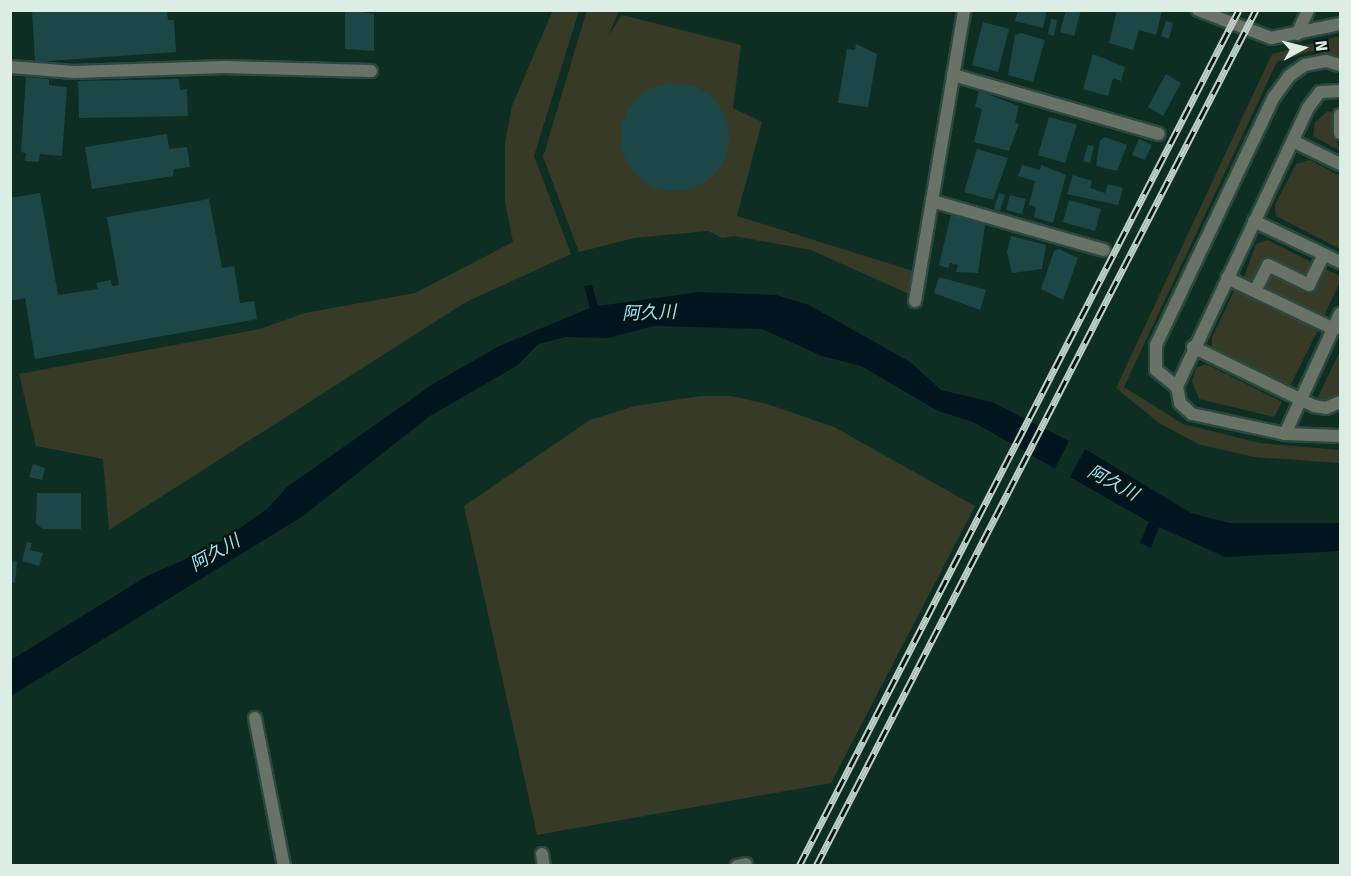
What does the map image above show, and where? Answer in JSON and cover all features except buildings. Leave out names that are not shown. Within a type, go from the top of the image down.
[{"type":"street","points":[[915,301],[964,10]]},
{"type":"street","points":[[1198,10],[1271,38],[1341,24]]},
{"type":"street","points":[[1297,34],[1308,10]]},
{"type":"street","points":[[1177,387],[1156,370],[1156,345],[1274,97],[1289,76],[1305,65],[1326,61],[1341,65]]},
{"type":"street","points":[[10,67],[74,72],[224,67],[370,71]]},
{"type":"street","points":[[953,75],[1159,134]]},
{"type":"street","points":[[1341,91],[1320,92],[1254,221],[1193,347],[1177,387],[1180,403],[1192,414],[1285,434],[1341,436]]},
{"type":"street","points":[[1341,115],[1341,133]]},
{"type":"street","points":[[1293,141],[1341,164]]},
{"type":"street","points":[[932,201],[1104,250]]},
{"type":"street","points":[[1254,221],[1341,262]]},
{"type":"street","points":[[1255,291],[1268,265],[1309,285],[1324,254]]},
{"type":"street","points":[[1227,278],[1334,329]]},
{"type":"street","points":[[1285,434],[1341,314]]},
{"type":"street","points":[[1193,347],[1301,399],[1326,408],[1341,402]]},
{"type":"street","points":[[255,718],[284,866]]},
{"type":"green space","points":[[587,10],[619,11],[608,36],[622,15],[741,45],[733,108],[762,122],[737,216],[913,271],[909,294],[811,250],[734,236],[722,238],[708,231],[634,238],[579,252],[543,157]]},
{"type":"green space","points":[[579,11],[534,156],[571,254],[466,302],[109,530],[103,459],[36,446],[19,374],[260,329],[305,313],[415,293],[513,242],[505,202],[505,143],[512,106],[552,12]]},
{"type":"green space","points":[[1340,36],[1340,61],[1312,51],[1277,62],[1124,387],[1183,424],[1260,443],[1340,450],[1340,463],[1254,457],[1198,444],[1159,423],[1116,388],[1272,54]]},
{"type":"green space","points":[[1327,111],[1334,113],[1333,130],[1340,151],[1313,136],[1315,123]]},
{"type":"green space","points":[[1310,160],[1340,176],[1340,249],[1276,216],[1275,205],[1296,164]]},
{"type":"green space","points":[[1268,240],[1313,263],[1306,278],[1267,260],[1253,283],[1243,280],[1256,244]]},
{"type":"green space","points":[[1323,268],[1340,276],[1340,282],[1323,318],[1262,289],[1273,273],[1311,291]]},
{"type":"green space","points":[[1236,287],[1319,328],[1290,386],[1212,347],[1212,337]]},
{"type":"green space","points":[[1340,351],[1340,398],[1332,404],[1316,401]]},
{"type":"green space","points":[[1206,364],[1282,402],[1274,417],[1199,399],[1192,381],[1196,368]]},
{"type":"green space","points":[[701,396],[731,396],[767,404],[834,427],[975,506],[831,783],[537,835],[464,506],[590,420],[635,406]]},
{"type":"water","name":"阿久川","points":[[592,285],[598,306],[700,292],[776,295],[809,305],[910,362],[941,390],[992,402],[1085,449],[1191,513],[1229,523],[1340,523],[1340,551],[1225,557],[1159,527],[1151,548],[1140,543],[1149,522],[973,422],[938,411],[861,366],[822,356],[762,329],[654,326],[608,338],[566,337],[538,344],[518,365],[430,416],[303,516],[11,696],[11,660],[147,576],[213,547],[267,509],[287,487],[433,384],[499,346],[590,308],[584,286]]},
{"type":"pier","points":[[1070,439],[1086,447],[1068,481],[1053,472]]},
{"type":"railway","points":[[799,866],[1239,10]]},
{"type":"railway","points":[[816,866],[1256,10]]}]
